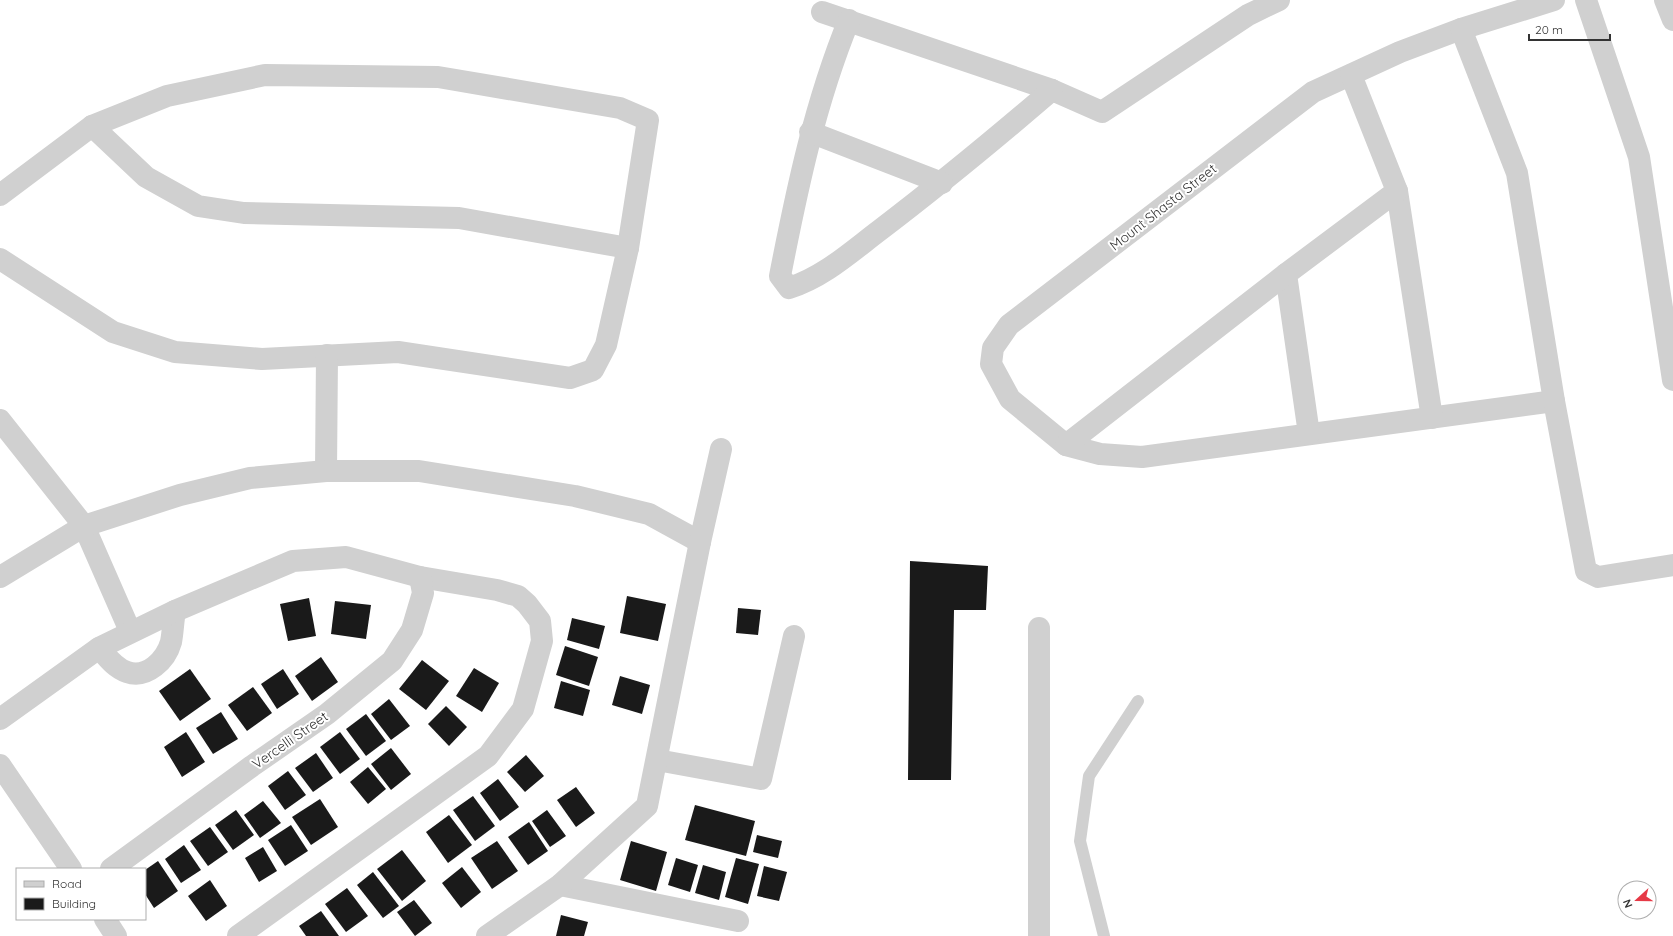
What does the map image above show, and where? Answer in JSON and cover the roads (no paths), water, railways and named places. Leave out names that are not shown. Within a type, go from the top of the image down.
[{"type":"street","points":[[822,12],[1052,90],[1102,112],[1248,15],[1279,0]]},
{"type":"street","name":"Mount Shasta Street","points":[[1066,445],[1010,399],[991,364],[992,348],[1010,325],[1313,92],[1400,52],[1461,29],[1554,0]]},
{"type":"street","points":[[1586,0],[1639,157],[1673,380]]},
{"type":"street","points":[[1665,0],[1673,20]]},
{"type":"street","points":[[848,20],[833,59],[810,132],[794,200],[780,276],[789,288],[805,283],[835,264],[942,183],[1052,90]]},
{"type":"street","points":[[1461,29],[1517,173],[1554,401],[1586,571],[1598,577],[1673,565]]},
{"type":"street","points":[[0,195],[92,126],[166,96],[265,75],[438,77],[620,108],[648,120],[628,248],[606,345],[593,370],[570,378],[398,352],[326,355],[262,360],[175,352],[113,332],[0,259]]},
{"type":"street","points":[[1351,75],[1397,191],[1432,418]]},
{"type":"street","points":[[92,126],[146,177],[198,206],[244,213],[459,218],[628,248]]},
{"type":"street","points":[[810,132],[942,183]]},
{"type":"street","points":[[1066,445],[1286,274],[1397,191]]},
{"type":"street","points":[[1286,274],[1309,434]]},
{"type":"street","points":[[326,355],[326,471]]},
{"type":"street","points":[[1066,445],[1100,454],[1142,457],[1554,401]]},
{"type":"street","points":[[0,420],[84,526],[130,631]]},
{"type":"street","points":[[487,936],[560,885],[647,806],[700,542],[721,449]]},
{"type":"street","points":[[0,577],[84,526],[180,495],[250,478],[326,471],[419,471],[575,496],[649,514],[700,542]]},
{"type":"street","points":[[0,719],[99,648],[130,631],[293,561],[346,557],[420,577],[497,590],[518,596],[534,612],[540,621],[542,642],[523,708],[488,756],[238,936]]},
{"type":"street","name":"Vercelli Street","points":[[112,868],[252,766],[327,714],[392,661],[412,630],[423,592],[420,577]]},
{"type":"street","points":[[99,648],[112,663],[127,672],[143,673],[155,667],[165,656],[170,643],[175,611]]},
{"type":"street","points":[[1039,628],[1039,936]]},
{"type":"street","points":[[657,760],[761,780],[794,636]]},
{"type":"street","points":[[0,765],[69,868]]},
{"type":"street","points":[[560,885],[738,921]]},
{"type":"street","points":[[106,920],[116,936]]},
{"type":"lane","points":[[1104,936],[1080,841],[1089,776],[1138,701]]}]
